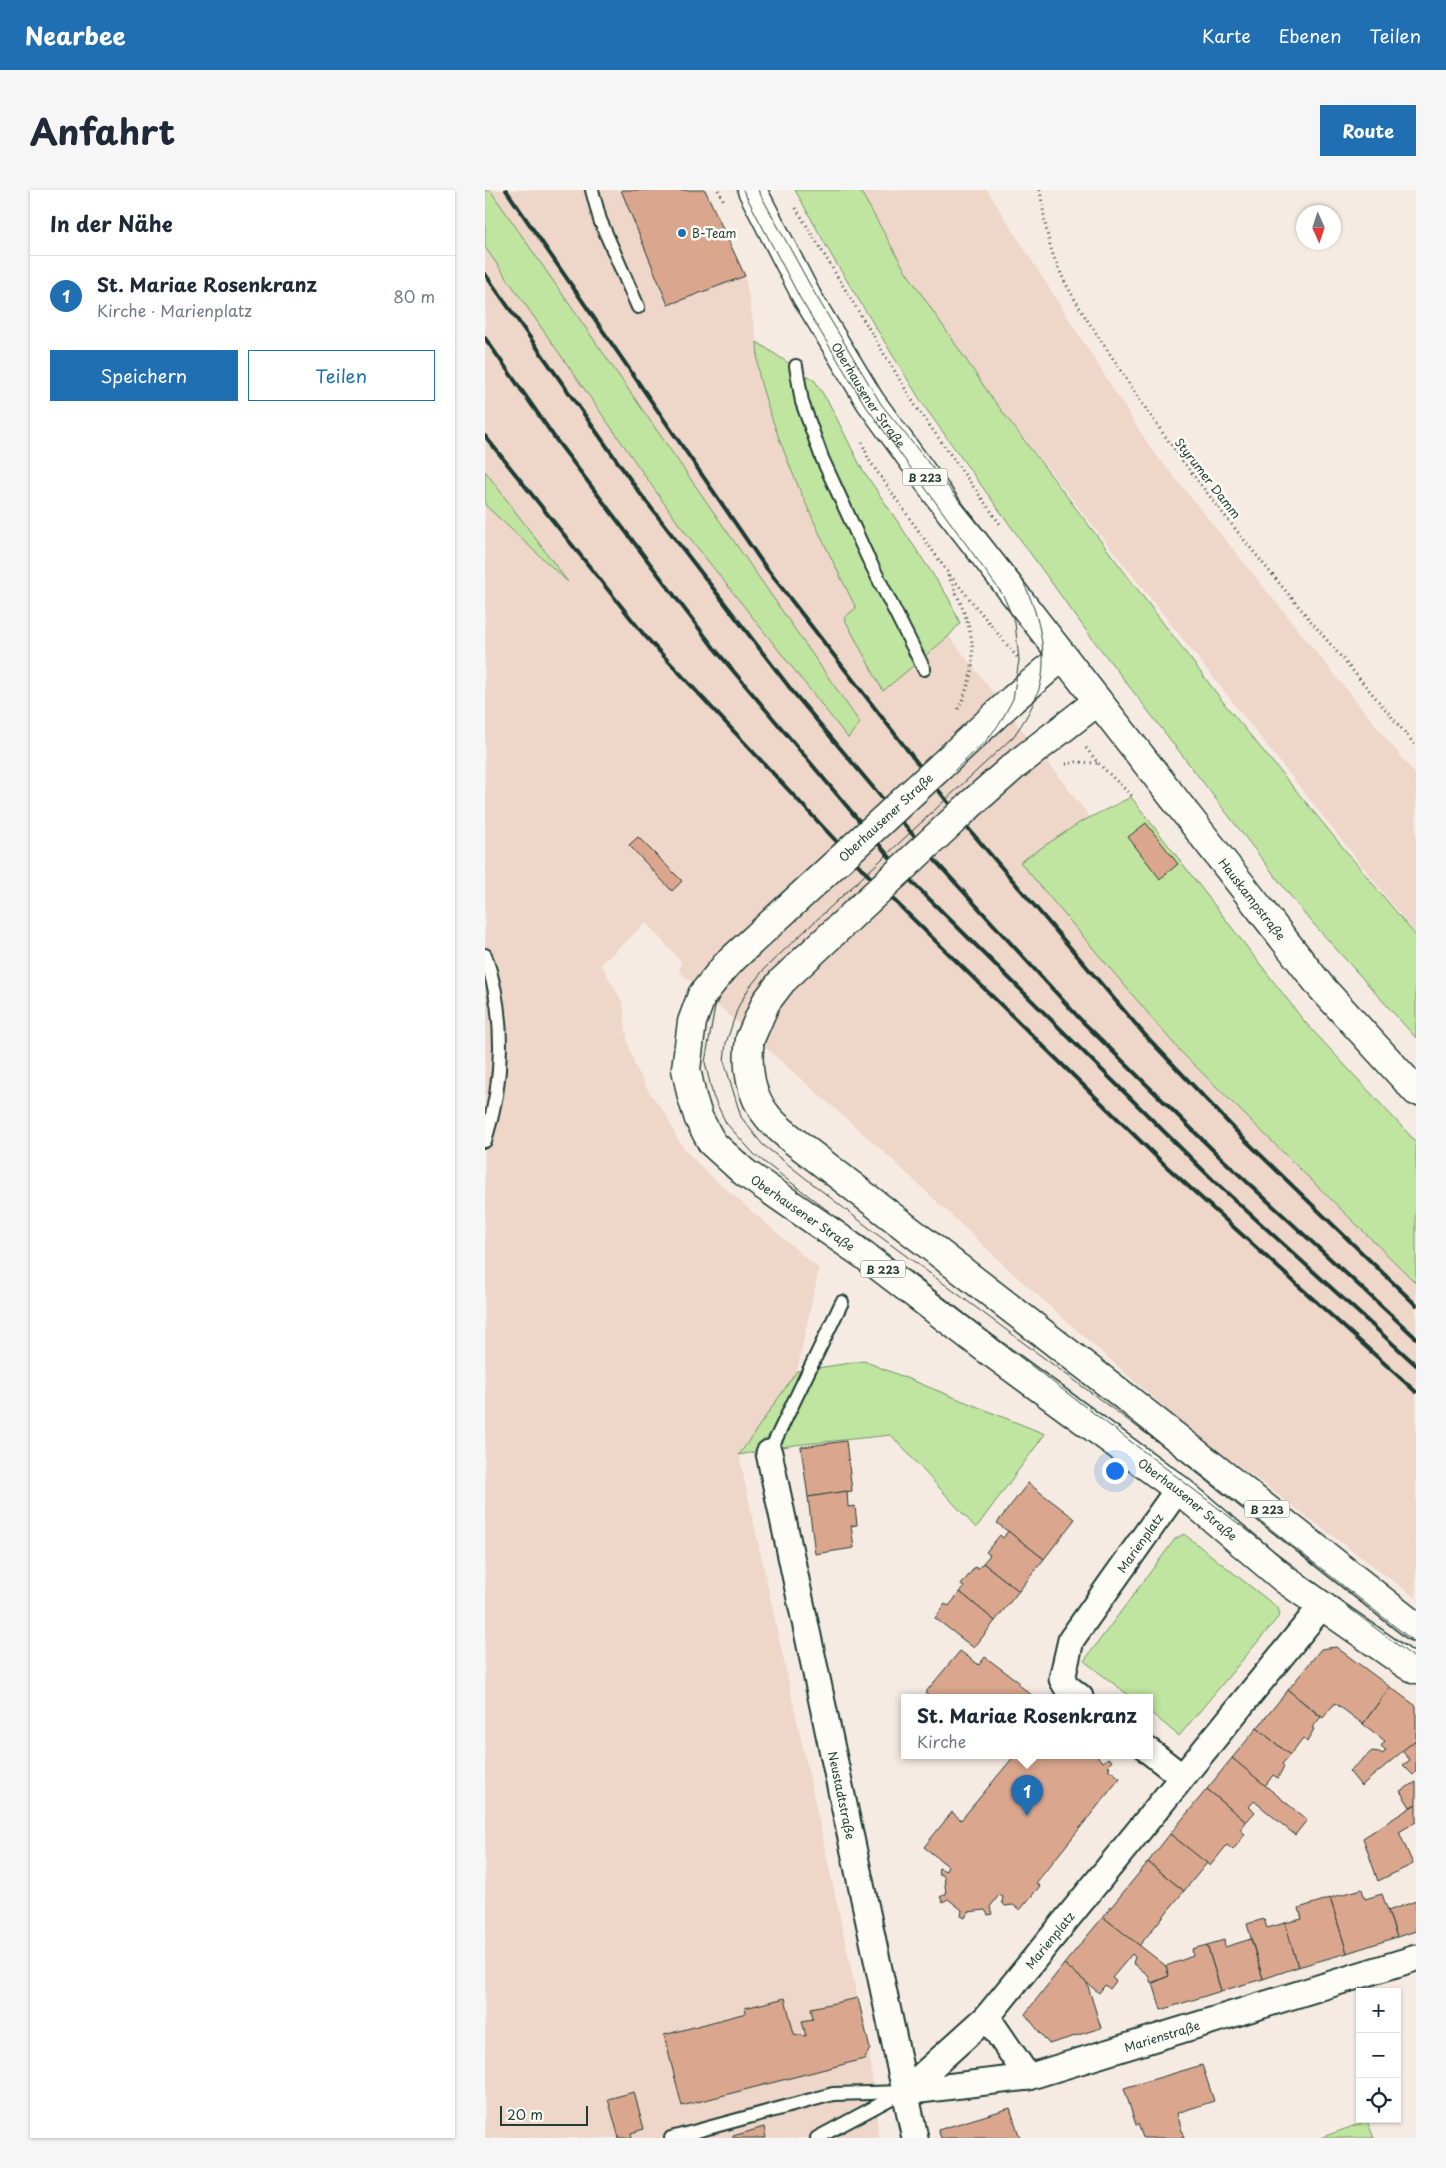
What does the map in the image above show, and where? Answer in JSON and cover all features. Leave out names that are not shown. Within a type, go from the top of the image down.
[{"type":"main road","name":"Oberhausener Straße","points":[[752,190],[788,263],[871,401],[950,511],[1099,701]]},
{"type":"main road","name":"Oberhausener Straße","points":[[1063,656],[1013,699],[995,718],[726,965],[702,995],[692,1022],[686,1069],[699,1119],[713,1144],[744,1172],[864,1255],[985,1348],[1177,1489],[1284,1579],[1321,1607],[1407,1665],[1416,1669]]},
{"type":"main road","name":"B 223","points":[[1099,701],[1013,767],[971,804],[783,981],[766,1002],[750,1039],[747,1059],[749,1078],[755,1096],[767,1116],[794,1141],[1119,1392],[1416,1627]]},
{"type":"main road","name":"Hauskampstraße","points":[[1099,701],[1321,987],[1416,1091]]},
{"type":"street","name":"Neustadtstraße","points":[[769,1453],[915,2138]]},
{"type":"street","name":"Marienplatz","points":[[1076,1694],[1066,1686],[1062,1679],[1071,1640],[1177,1489]]},
{"type":"street","name":"Marienplatz","points":[[904,2092],[987,2017],[1181,1776],[1321,1607]]},
{"type":"street","points":[[1153,1755],[1181,1776]]},
{"type":"street","name":"Marienstraße","points":[[904,2092],[1028,2077],[1416,1958]]},
{"type":"street","points":[[987,2017],[1028,2077]]},
{"type":"lane","points":[[592,190],[600,220],[638,306]]},
{"type":"lane","points":[[796,366],[801,402],[822,458],[867,556],[924,668]]},
{"type":"lane","points":[[485,954],[494,985],[501,1043],[498,1084],[485,1140]]},
{"type":"lane","points":[[769,1453],[842,1302]]},
{"type":"lane","points":[[671,2138],[833,2094],[904,2092]]},
{"type":"lane","points":[[817,2138],[904,2092]]},
{"type":"path","name":"Styrumer Damm","points":[[1041,190],[1045,225],[1055,261],[1077,301],[1153,421],[1202,488],[1416,746]]},
{"type":"path","points":[[796,207],[915,405],[1005,531]]},
{"type":"path","points":[[946,570],[968,620],[974,650],[967,690],[956,712]]},
{"type":"shaded area","points":[[485,190],[705,190],[745,276],[757,342],[815,381],[830,405],[853,475],[949,636],[1287,1070],[1416,1205],[1416,1598],[1183,1424],[1017,1277],[886,1154],[679,971],[681,961],[646,923],[601,964],[623,1003],[627,1039],[635,1066],[649,1092],[666,1114],[677,1138],[686,1151],[706,1172],[819,1269],[797,1371],[739,1455],[869,2050],[879,2138],[485,2138]]},
{"type":"shaded area","points":[[860,190],[987,190],[1150,447],[1416,775],[1416,934],[992,398],[903,267]]},
{"type":"green space","points":[[485,190],[490,190],[860,723],[848,738],[678,523],[485,247]]},
{"type":"green space","points":[[795,190],[860,190],[903,267],[992,398],[1227,707],[1416,936],[1416,1038],[1302,911],[1085,629],[924,406],[833,258]]},
{"type":"green space","points":[[757,342],[815,381],[830,405],[861,467],[948,597],[960,623],[949,636],[883,691],[844,618],[856,608],[816,525],[779,439],[760,380]]},
{"type":"green space","points":[[485,471],[568,582],[485,505]]},
{"type":"green space","points":[[1131,797],[1304,1021],[1416,1142],[1416,1283],[1180,1051],[1020,862],[1079,823]]},
{"type":"green space","points":[[864,1361],[1045,1434],[976,1528],[891,1435],[794,1445],[739,1455],[797,1371]]},
{"type":"green space","points":[[1184,1534],[1278,1608],[1280,1615],[1179,1736],[1153,1714],[1153,1694],[1127,1694],[1084,1661],[1175,1539]]},
{"type":"green space","points":[[1361,2123],[1368,2123],[1374,2138],[1320,2138]]},
{"type":"building","name":"B-Team","points":[[621,190],[705,190],[745,276],[668,305]]},
{"type":"building","points":[[1146,823],[1178,864],[1160,879],[1128,837]]},
{"type":"building","points":[[638,837],[682,881],[672,891],[629,845]]},
{"type":"building","points":[[846,1441],[852,1491],[808,1497],[801,1447]]},
{"type":"building","points":[[1028,1483],[1075,1519],[1044,1559],[997,1523]]},
{"type":"building","points":[[847,1491],[848,1507],[855,1506],[857,1525],[851,1526],[854,1548],[815,1554],[808,1497]]},
{"type":"building","points":[[1008,1531],[1044,1559],[1019,1591],[983,1563],[990,1555],[986,1552],[1000,1535],[1003,1538]]},
{"type":"building","points":[[983,1563],[1019,1591],[995,1621],[960,1592],[964,1587],[961,1585],[975,1567],[978,1569]]},
{"type":"building","points":[[960,1592],[995,1621],[974,1648],[935,1618],[945,1604],[949,1606]]},
{"type":"building","points":[[1336,1647],[1390,1687],[1363,1724],[1335,1703],[1323,1718],[1288,1690],[1321,1649]]},
{"type":"building","points":[[960,1651],[979,1665],[985,1657],[1019,1682],[1018,1684],[1030,1694],[926,1694],[925,1693]]},
{"type":"building","points":[[1390,1687],[1416,1706],[1416,1740],[1361,1786],[1349,1771],[1372,1751],[1383,1754],[1386,1750],[1381,1746],[1385,1741],[1363,1724]]},
{"type":"building","points":[[1288,1690],[1321,1717],[1312,1728],[1314,1729],[1307,1742],[1303,1738],[1290,1755],[1257,1728]]},
{"type":"building","points":[[1257,1728],[1290,1755],[1282,1764],[1284,1766],[1278,1778],[1273,1775],[1265,1786],[1232,1758]]},
{"type":"building","points":[[1416,1740],[1416,1772],[1413,1775],[1403,1765],[1410,1760],[1402,1751]]},
{"type":"building","points":[[1232,1758],[1307,1820],[1295,1835],[1254,1801],[1249,1807],[1255,1812],[1246,1822],[1207,1789]]},
{"type":"building","points":[[1012,1759],[1100,1759],[1103,1762],[1109,1759],[1112,1761],[1108,1769],[1120,1778],[1036,1883],[1040,1886],[1020,1910],[1013,1905],[1005,1906],[1002,1902],[1003,1897],[999,1895],[990,1907],[992,1914],[988,1915],[985,1910],[968,1912],[965,1918],[961,1916],[962,1910],[948,1899],[943,1902],[940,1897],[946,1894],[944,1876],[938,1873],[939,1868],[946,1871],[948,1866],[924,1847],[952,1812],[961,1820]]},
{"type":"building","points":[[1416,1782],[1416,1804],[1410,1807],[1400,1791]]},
{"type":"building","points":[[1207,1789],[1246,1822],[1240,1830],[1245,1834],[1233,1850],[1227,1845],[1210,1866],[1170,1834]]},
{"type":"building","points":[[1416,1804],[1416,1822],[1399,1832],[1413,1864],[1378,1881],[1363,1838]]},
{"type":"building","points":[[1170,1834],[1207,1863],[1184,1891],[1148,1862]]},
{"type":"building","points":[[1148,1862],[1184,1891],[1139,1946],[1103,1917]]},
{"type":"building","points":[[1362,1889],[1365,1899],[1382,1894],[1397,1937],[1347,1953],[1330,1898]]},
{"type":"building","points":[[1330,1898],[1347,1953],[1298,1967],[1285,1923],[1302,1919],[1299,1908]]},
{"type":"building","points":[[1416,1901],[1416,1931],[1397,1937],[1388,1911]]},
{"type":"building","points":[[1103,1917],[1166,1966],[1169,1976],[1151,1983],[1148,1975],[1133,1963],[1135,1957],[1132,1954],[1112,1978],[1116,1981],[1110,1989],[1105,1985],[1099,1993],[1064,1964]]},
{"type":"building","points":[[1264,1919],[1267,1928],[1285,1923],[1298,1967],[1263,1979],[1247,1924]]},
{"type":"building","points":[[1251,1939],[1263,1979],[1221,1991],[1207,1945],[1224,1940],[1225,1947]]},
{"type":"building","points":[[1207,1945],[1221,1991],[1161,2010],[1153,1983],[1169,1976],[1166,1966],[1193,1956],[1192,1949]]},
{"type":"building","points":[[1064,1964],[1087,1983],[1101,2028],[1049,2044],[1025,2014]]},
{"type":"building","points":[[785,1998],[794,2034],[806,2036],[802,2021],[813,2019],[811,2008],[858,1998],[870,2049],[864,2059],[682,2106],[664,2035],[746,2013],[745,2008]]},
{"type":"building","points":[[1202,2065],[1214,2101],[1177,2113],[1184,2138],[1143,2138],[1138,2124],[1136,2125],[1124,2088]]},
{"type":"building","points":[[634,2092],[644,2129],[631,2133],[632,2138],[619,2138],[608,2099]]},
{"type":"building","points":[[1010,2108],[1020,2138],[941,2138],[938,2130]]},
{"type":"building","points":[[764,2127],[766,2138],[733,2138],[733,2136]]},
{"type":"tram line","points":[[743,190],[800,298],[865,405],[1003,595],[1015,623],[1019,660],[1013,699],[1000,723],[986,741],[748,964],[720,996],[715,1007],[705,1062],[713,1096],[726,1123],[755,1155],[1416,1659]]},
{"type":"tram line","points":[[758,190],[815,294],[881,404],[1020,576],[1036,616],[1040,631],[1043,661],[1037,696],[1013,737],[765,968],[749,988],[738,1007],[726,1043],[724,1061],[741,1117],[762,1144],[878,1235],[1198,1472],[1416,1643]]},
{"type":"railway","points":[[506,190],[764,565],[967,827],[1145,1035],[1242,1137],[1416,1305]]},
{"type":"railway","points":[[485,274],[639,492],[793,692],[929,854],[1081,1020],[1220,1157],[1416,1338]]},
{"type":"railway","points":[[485,338],[557,441],[714,648],[903,873],[1215,1182],[1416,1365]]},
{"type":"railway","points":[[485,436],[645,636],[864,871],[1167,1167],[1416,1392]]},
{"type":"place","name":"B-Team","points":[[682,233]]},
{"type":"place","name":"St. Mariae Rosenkranz","points":[[1027,1816]]}]
